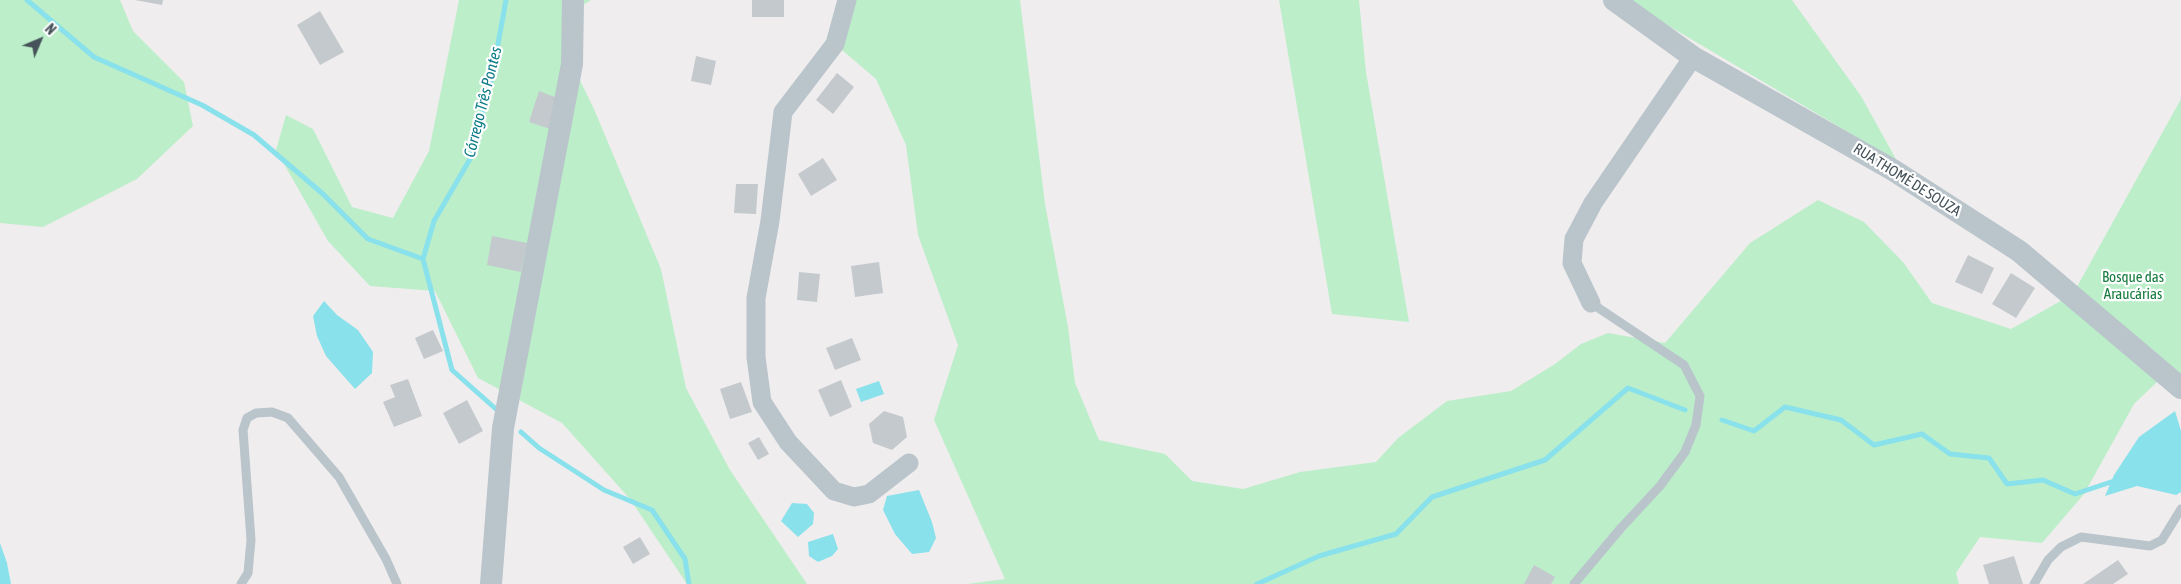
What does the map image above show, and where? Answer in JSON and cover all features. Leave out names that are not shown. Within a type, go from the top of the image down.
[{"type":"street","points":[[491,584],[503,428],[572,64],[573,0]]},
{"type":"street","points":[[848,0],[835,44],[783,112],[770,221],[756,298],[756,357],[762,402],[788,442],[834,491],[854,497],[869,494],[909,462]]},
{"type":"street","name":"RUA THOMÉ DE SOUZA","points":[[1614,0],[1693,58],[1893,170],[2019,251],[2181,388]]},
{"type":"street","points":[[1591,303],[1572,263],[1574,239],[1593,203],[1693,58]]},
{"type":"lane","points":[[1574,584],[1621,528],[1660,486],[1685,452],[1696,425],[1700,396],[1684,365],[1591,303]]},
{"type":"lane","points":[[241,584],[248,574],[251,540],[243,430],[247,418],[256,413],[272,412],[288,418],[339,478],[386,559],[397,584]]},
{"type":"lane","points":[[2034,584],[2048,560],[2062,546],[2081,537],[2150,546],[2162,540],[2181,509]]},
{"type":"green space","points":[[0,0],[120,0],[133,31],[184,82],[193,126],[137,179],[43,227],[0,223]]},
{"type":"green space","points":[[459,0],[591,0],[572,12],[572,64],[594,109],[661,269],[686,388],[730,470],[807,584],[687,584],[630,499],[562,423],[478,378],[435,291],[370,286],[328,241],[276,150],[286,115],[313,129],[352,207],[393,218],[429,151]]},
{"type":"green space","name":"Bosque das Araucárias","points":[[847,0],[1020,0],[1045,204],[1068,327],[1075,383],[1099,440],[1165,454],[1192,481],[1243,489],[1300,472],[1376,462],[1398,438],[1447,401],[1511,391],[1555,364],[1581,344],[1608,333],[1665,343],[1750,243],[1818,200],[1864,222],[1903,262],[1932,303],[2011,329],[2073,294],[2181,99],[2181,399],[2158,381],[2134,404],[2084,494],[2042,543],[1980,537],[1956,573],[1959,584],[967,584],[1005,579],[934,420],[958,345],[918,235],[906,145],[876,79],[835,44]]},
{"type":"green space","points":[[1279,0],[1359,0],[1366,72],[1409,322],[1332,314]]},
{"type":"green space","points":[[1625,0],[1792,0],[1861,96],[1897,161]]},
{"type":"water","points":[[324,301],[337,315],[358,330],[373,352],[372,373],[355,389],[326,356],[317,336],[313,316]]},
{"type":"water","points":[[879,381],[884,394],[861,402],[856,389]]},
{"type":"water","points":[[2175,411],[2181,431],[2181,492],[2176,495],[2137,486],[2105,496],[2114,475],[2139,437]]},
{"type":"water","points":[[919,490],[932,522],[936,538],[929,552],[912,554],[895,534],[883,510],[887,496]]},
{"type":"water","points":[[792,503],[807,504],[814,513],[813,524],[798,537],[781,521]]},
{"type":"water","points":[[833,534],[838,549],[832,556],[818,562],[809,556],[808,542]]},
{"type":"water","points":[[0,543],[7,563],[11,584],[0,584]]},
{"type":"building","points":[[135,0],[163,0],[162,5]]},
{"type":"building","points":[[752,0],[784,0],[784,17],[752,17]]},
{"type":"building","points":[[320,11],[344,52],[320,65],[297,25]]},
{"type":"building","points":[[696,56],[716,61],[711,85],[691,81]]},
{"type":"building","points":[[837,73],[854,87],[833,114],[816,100]]},
{"type":"building","points":[[539,91],[560,99],[550,129],[529,122]]},
{"type":"building","points":[[823,158],[837,180],[811,196],[798,174]]},
{"type":"building","points":[[736,184],[758,184],[756,214],[734,213]]},
{"type":"building","points":[[492,236],[527,243],[521,272],[487,265]]},
{"type":"building","points":[[1968,255],[1994,268],[1982,294],[1955,282]]},
{"type":"building","points":[[879,262],[883,293],[855,297],[851,266]]},
{"type":"building","points":[[799,272],[820,274],[817,302],[797,300]]},
{"type":"building","points":[[2011,273],[2035,288],[2016,318],[1992,304]]},
{"type":"building","points":[[433,330],[443,351],[424,359],[415,338]]},
{"type":"building","points":[[852,338],[861,360],[835,370],[826,348]]},
{"type":"building","points":[[408,379],[422,416],[394,427],[383,402],[395,397],[390,385]]},
{"type":"building","points":[[841,380],[852,407],[830,417],[818,390]]},
{"type":"building","points":[[741,382],[752,412],[730,419],[720,389]]},
{"type":"building","points":[[467,400],[483,431],[459,444],[443,413]]},
{"type":"building","points":[[884,411],[903,417],[907,437],[892,450],[873,443],[869,424]]},
{"type":"building","points":[[759,437],[769,454],[758,460],[748,443]]},
{"type":"building","points":[[640,537],[650,554],[633,564],[623,547]]},
{"type":"building","points":[[2014,556],[2023,584],[1989,584],[1983,565]]},
{"type":"building","points":[[2118,560],[2128,574],[2113,584],[2083,584]]},
{"type":"building","points":[[1534,565],[1555,577],[1551,584],[1524,584]]},
{"type":"waterway","points":[[27,0],[94,57],[202,105],[254,135],[323,194],[368,239],[423,259]]},
{"type":"waterway","name":"Córrego Três Pontes","points":[[497,410],[452,370],[423,259],[434,221],[470,159],[492,77],[506,0]]},
{"type":"waterway","points":[[1257,584],[1319,556],[1396,534],[1432,497],[1545,460],[1628,388],[1685,410]]},
{"type":"waterway","points":[[1722,420],[1754,431],[1785,407],[1841,420],[1874,445],[1922,434],[1950,454],[1989,458],[2007,484],[2043,480],[2075,494],[2117,480]]},
{"type":"waterway","name":"Córrego Três Pontes","points":[[521,432],[539,448],[604,490],[652,510],[685,559],[689,584]]}]
